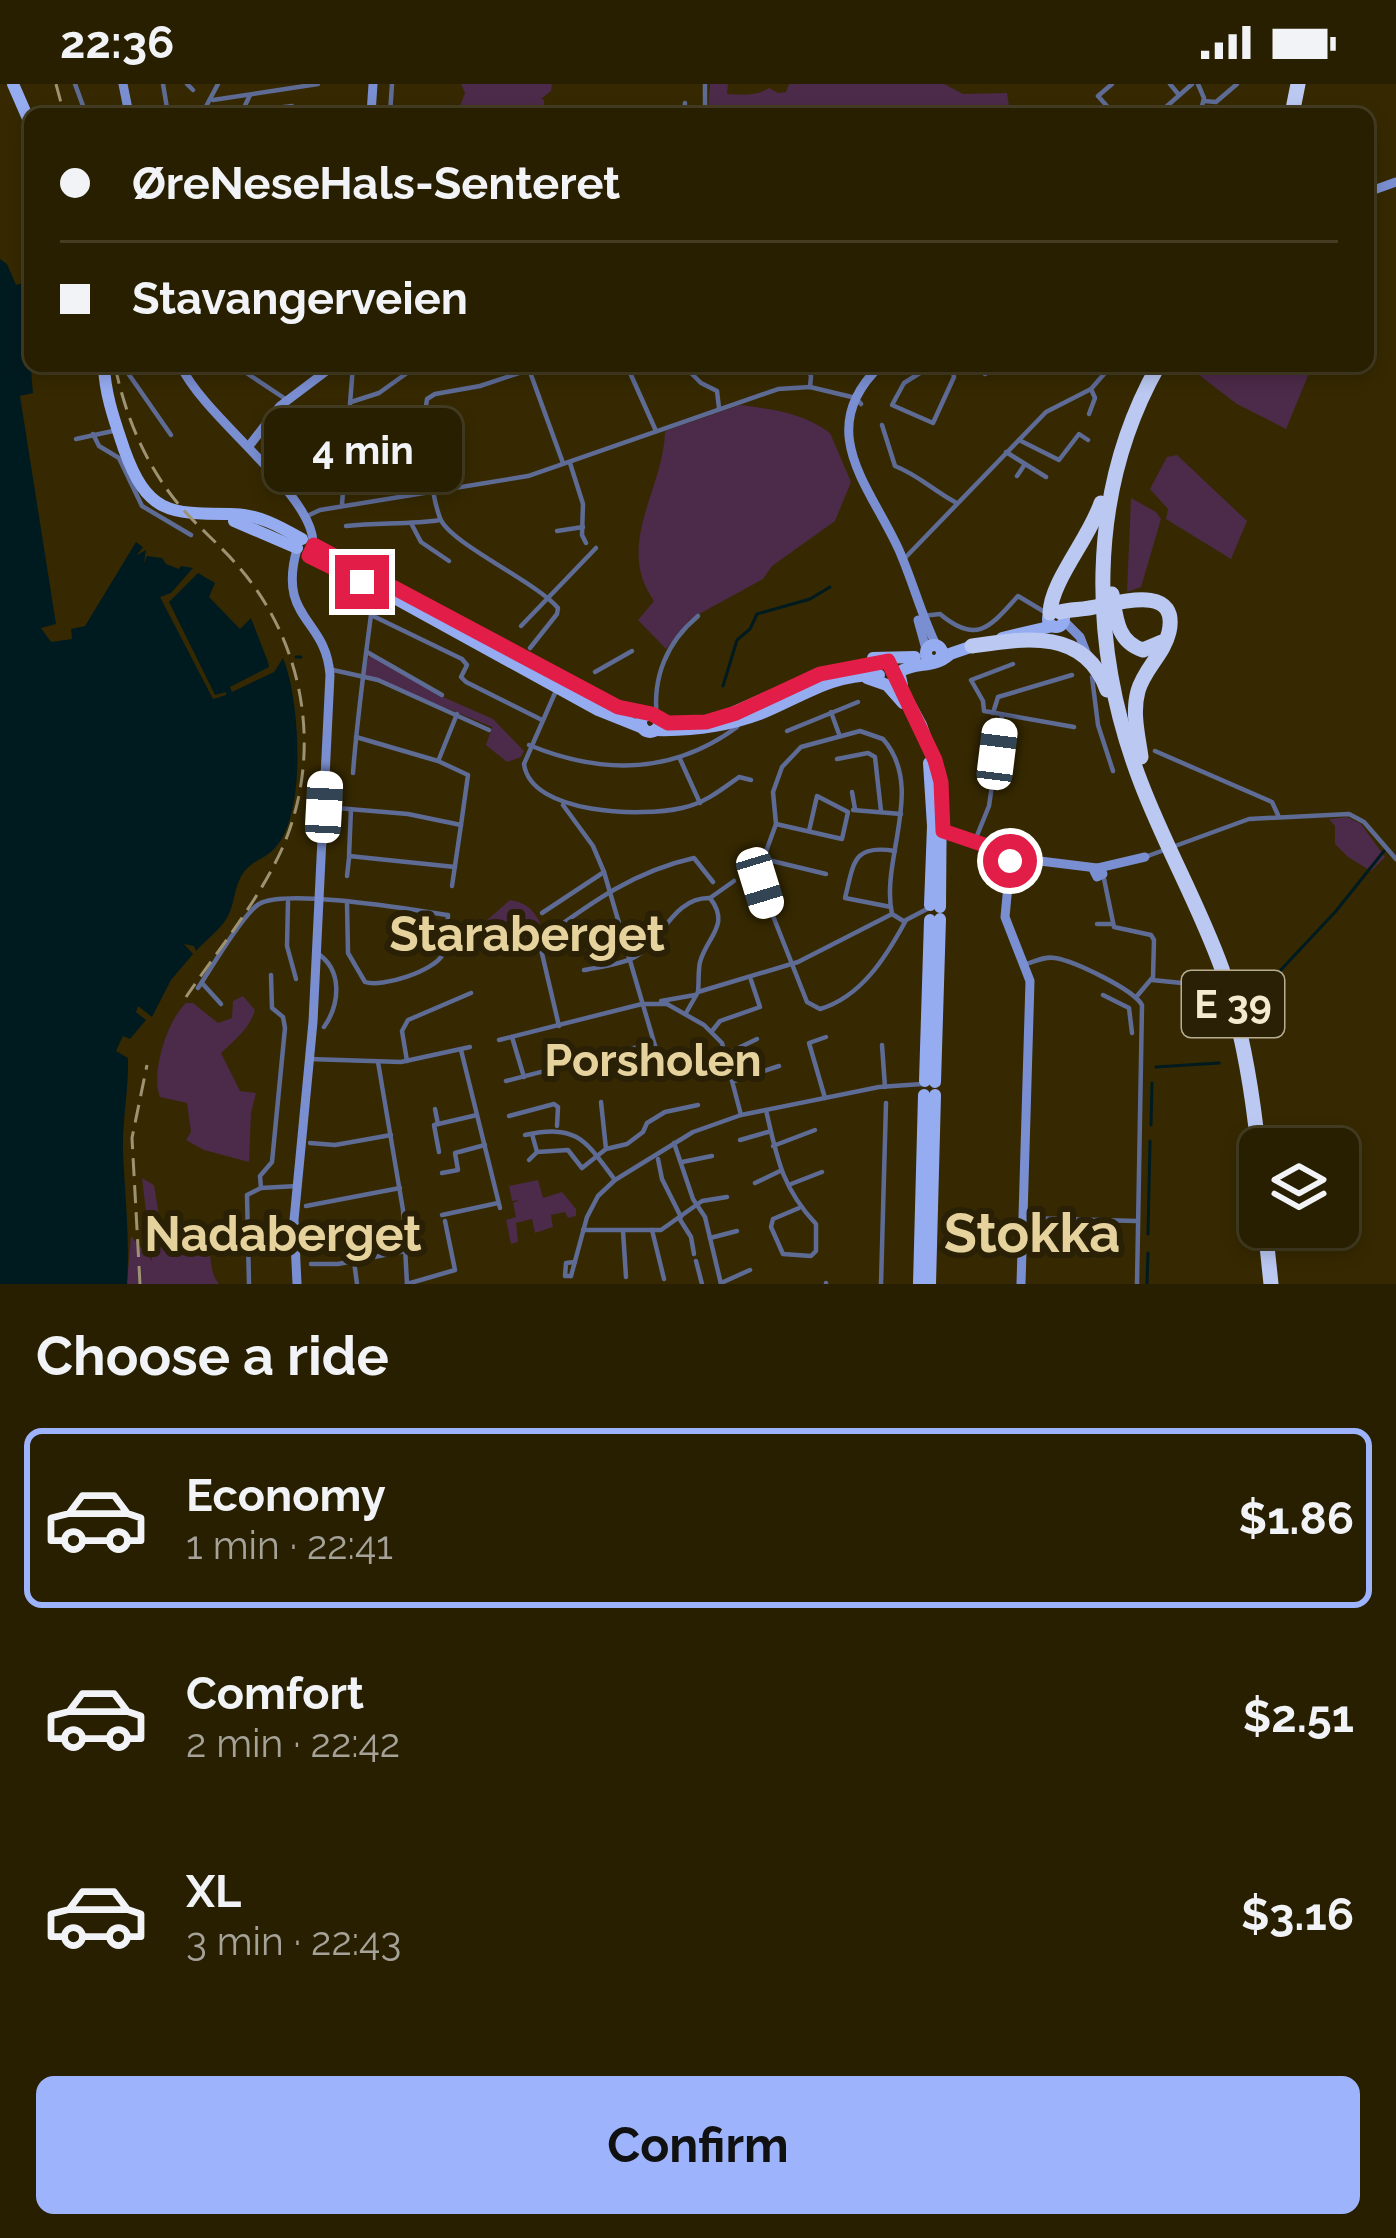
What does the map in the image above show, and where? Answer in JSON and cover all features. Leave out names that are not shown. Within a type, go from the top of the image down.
[{"type":"highway","name":"E 39","points":[[1056,619],[1054,589],[1085,542],[1155,372]]},
{"type":"highway","name":"E 39","points":[[1166,372],[1139,427],[1122,484],[1112,592],[1120,677],[1236,981],[1257,1065],[1265,1128]]},
{"type":"highway","name":"E 39","points":[[1116,467],[1105,529],[1103,602],[1108,661],[1124,733]]},
{"type":"highway","name":"E 39","points":[[1112,592],[1119,628],[1128,644],[1151,649],[1168,635]]},
{"type":"highway","points":[[1056,619],[1129,599],[1153,600],[1165,608],[1168,635]]},
{"type":"highway","name":"E 39","points":[[1148,754],[1136,719],[1138,690],[1168,635]]},
{"type":"highway","name":"E 39","points":[[972,646],[1035,638],[1073,647],[1100,673],[1142,787],[1209,934],[1232,1000],[1255,1128]]},
{"type":"highway","points":[[1267,1248],[1271,1284]]},
{"type":"highway","points":[[1277,1248],[1280,1284]]},
{"type":"main road","points":[[105,372],[135,478],[151,500],[177,512],[222,515],[305,547],[651,720],[713,734],[873,658],[972,646],[1056,619]]},
{"type":"main road","points":[[305,547],[598,710],[668,723],[714,720],[800,682],[886,670],[933,652],[1056,619]]},
{"type":"main road","points":[[920,1284],[932,913],[931,776],[899,672],[913,664],[935,665],[933,652]]},
{"type":"main road","points":[[886,670],[939,774],[943,837],[932,913]]},
{"type":"main road","points":[[840,674],[872,679],[905,700]]},
{"type":"main road","points":[[927,1088],[930,1284]]},
{"type":"street","points":[[213,100],[318,84]]},
{"type":"street","points":[[1109,108],[1098,96],[1112,84]]},
{"type":"street","points":[[1170,84],[1179,95]]},
{"type":"street","points":[[1165,108],[1195,84],[1204,101],[1202,108]]},
{"type":"street","points":[[1204,101],[1216,102],[1237,84]]},
{"type":"street","points":[[273,91],[276,108],[292,106]]},
{"type":"street","points":[[244,108],[250,94]]},
{"type":"street","points":[[685,103],[685,108]]},
{"type":"street","points":[[127,372],[171,435]]},
{"type":"street","points":[[184,372],[313,530],[294,573],[294,602],[322,643],[330,670],[317,953],[293,1237],[297,1284]]},
{"type":"street","points":[[245,372],[287,400]]},
{"type":"street","points":[[249,446],[287,400],[325,372]]},
{"type":"street","points":[[342,506],[353,372]]},
{"type":"street","points":[[351,402],[380,392],[408,372]]},
{"type":"street","points":[[523,372],[427,399],[440,520],[458,538],[557,604],[557,614],[530,648]]},
{"type":"street","points":[[530,372],[583,504],[582,539],[586,543]]},
{"type":"street","points":[[630,372],[656,431]]},
{"type":"street","points":[[690,372],[717,391],[719,408]]},
{"type":"street","points":[[809,372],[810,387]]},
{"type":"street","points":[[879,372],[857,402],[848,443],[851,458],[903,560],[933,652]]},
{"type":"street","points":[[921,372],[904,383],[892,405],[933,423],[953,372]]},
{"type":"street","points":[[903,560],[1053,406],[1091,389],[1106,372]]},
{"type":"street","points":[[305,517],[342,506],[505,482],[778,389],[810,387],[857,402]]},
{"type":"street","points":[[1089,414],[1095,398],[1091,389]]},
{"type":"street","points":[[882,425],[895,466],[916,474],[957,503]]},
{"type":"street","points":[[76,439],[119,426]]},
{"type":"street","points":[[348,437],[374,439],[392,428]]},
{"type":"street","points":[[93,434],[99,446],[119,458],[142,506],[191,535]]},
{"type":"street","points":[[315,434],[306,447],[307,456],[344,467]]},
{"type":"street","points":[[1019,440],[1059,460],[1079,434],[1088,440]]},
{"type":"street","points":[[1006,452],[1046,477]]},
{"type":"street","points":[[1017,476],[1025,464]]},
{"type":"street","points":[[346,526],[440,520]]},
{"type":"street","points":[[412,525],[421,542],[449,561]]},
{"type":"street","points":[[557,531],[583,526]]},
{"type":"street","points":[[521,626],[596,548]]},
{"type":"street","points":[[920,617],[940,614],[965,631],[990,624],[1018,596],[1080,637],[1113,770]]},
{"type":"street","points":[[353,773],[370,615],[462,659],[467,665],[461,677],[466,682],[542,720]]},
{"type":"street","points":[[651,720],[671,644],[698,616]]},
{"type":"street","points":[[595,672],[632,651]]},
{"type":"street","points":[[367,652],[442,695]]},
{"type":"street","points":[[1012,664],[971,680],[984,711],[1074,727]]},
{"type":"street","points":[[330,670],[360,676],[489,730]]},
{"type":"street","points":[[993,713],[998,697],[1072,675]]},
{"type":"street","points":[[558,688],[524,764],[529,781],[563,805],[593,846],[663,1072]]},
{"type":"street","points":[[787,731],[858,703]]},
{"type":"street","points":[[831,712],[839,734]]},
{"type":"street","points":[[438,761],[457,714]]},
{"type":"street","points":[[972,843],[989,806],[1002,716]]},
{"type":"street","points":[[529,745],[556,756],[642,766],[680,759],[713,734],[737,727]]},
{"type":"street","points":[[891,910],[901,814],[899,776],[891,748],[860,730],[801,747],[782,767],[773,792],[776,824],[760,883],[807,1002],[828,1008],[880,966],[911,914],[932,913]]},
{"type":"street","points":[[356,736],[468,775],[452,886]]},
{"type":"street","points":[[1148,754],[1272,802],[1277,815]]},
{"type":"street","points":[[837,759],[874,755],[881,812]]},
{"type":"street","points":[[680,759],[700,803]]},
{"type":"street","points":[[563,805],[658,811],[700,803],[739,776],[752,780]]},
{"type":"street","points":[[852,792],[854,810],[901,814]]},
{"type":"street","points":[[776,824],[842,839],[848,812],[818,796],[809,831]]},
{"type":"street","points":[[324,807],[424,816],[461,825]]},
{"type":"street","points":[[347,876],[351,809]]},
{"type":"street","points":[[943,837],[1099,872],[1241,821],[1277,815],[1356,815],[1396,859]]},
{"type":"street","points":[[896,850],[862,852],[845,898],[891,910],[904,922]]},
{"type":"street","points":[[1011,854],[1005,917],[1026,964],[1030,991],[1021,1284]]},
{"type":"street","points":[[559,1026],[541,941],[610,890],[654,868],[694,855],[713,882]]},
{"type":"street","points":[[349,856],[455,866]]},
{"type":"street","points":[[764,859],[826,874]]},
{"type":"street","points":[[542,913],[604,872]]},
{"type":"street","points":[[1099,872],[1107,886],[1113,925]]},
{"type":"street","points":[[839,878],[849,882]]},
{"type":"street","points":[[584,970],[629,959],[677,913],[734,881]]},
{"type":"street","points":[[686,1013],[697,993],[700,960],[720,923],[720,913],[710,898]]},
{"type":"street","points":[[288,899],[287,946],[296,979]]},
{"type":"street","points":[[220,1004],[200,986],[258,904],[320,900],[347,902],[448,915],[444,952],[433,965],[385,984],[365,982],[348,953],[347,902]]},
{"type":"street","points":[[499,1040],[750,978],[795,962],[891,910]]},
{"type":"street","points":[[1097,924],[1154,940],[1151,980],[1137,996]]},
{"type":"street","points":[[317,953],[328,963],[337,991],[334,1010],[324,1027]]},
{"type":"street","points":[[1026,964],[1054,958],[1137,996],[1145,1018],[1138,1284]]},
{"type":"street","points":[[261,1188],[260,1176],[272,1162],[285,1028],[283,1017],[272,1008],[271,975]]},
{"type":"street","points":[[712,1031],[720,1021],[760,1007],[750,978]]},
{"type":"street","points":[[1151,980],[1202,985]]},
{"type":"street","points":[[406,1061],[402,1031],[407,1020],[471,993]]},
{"type":"street","points":[[1103,995],[1129,1008],[1132,1034]]},
{"type":"street","points":[[660,1002],[712,1031],[728,1054],[741,1115]]},
{"type":"street","points":[[512,1037],[524,1077]]},
{"type":"street","points":[[825,1098],[809,1043],[826,1037]]},
{"type":"street","points":[[728,1054],[757,1039]]},
{"type":"street","points":[[506,1081],[653,1043]]},
{"type":"street","points":[[882,1045],[885,1087]]},
{"type":"street","points":[[309,1059],[406,1061],[470,1048]]},
{"type":"street","points":[[378,1062],[400,1188],[407,1284],[454,1270],[443,1218],[499,1205],[461,1050]]},
{"type":"street","points":[[734,1081],[779,1066]]},
{"type":"street","points":[[574,1262],[592,1204],[615,1180],[674,1143],[741,1115],[885,1087],[927,1088]]},
{"type":"street","points":[[509,1116],[556,1105],[563,1098]]},
{"type":"street","points":[[601,1102],[606,1150]]},
{"type":"street","points":[[881,1284],[886,1103]]},
{"type":"street","points":[[556,1105],[557,1129]]},
{"type":"street","points":[[529,1160],[537,1152],[568,1150],[581,1168],[606,1150],[627,1144],[665,1112],[698,1105]]},
{"type":"street","points":[[435,1109],[438,1124]]},
{"type":"street","points":[[766,1110],[780,1171],[791,1184],[799,1208],[816,1224],[813,1256],[785,1256],[771,1227],[773,1219],[799,1208]]},
{"type":"street","points":[[439,1152],[434,1125],[477,1115]]},
{"type":"street","points":[[537,1152],[529,1134],[557,1129],[580,1137],[615,1180]]},
{"type":"street","points":[[773,1145],[815,1130]]},
{"type":"street","points":[[740,1140],[768,1132]]},
{"type":"street","points":[[310,1144],[335,1145],[391,1135]]},
{"type":"street","points":[[674,1143],[704,1212],[721,1284],[750,1270]]},
{"type":"street","points":[[442,1174],[458,1170],[455,1153],[484,1145]]},
{"type":"street","points":[[682,1162],[712,1156]]},
{"type":"street","points":[[658,1159],[662,1179],[691,1237],[702,1284]]},
{"type":"street","points":[[754,1183],[780,1171]]},
{"type":"street","points":[[791,1184],[822,1172]]},
{"type":"street","points":[[249,1284],[249,1192],[297,1186]]},
{"type":"street","points":[[305,1206],[400,1188]]},
{"type":"street","points":[[583,1230],[667,1227],[697,1204],[727,1197]]},
{"type":"street","points":[[1023,1218],[1139,1221]]},
{"type":"street","points":[[652,1230],[664,1279]]},
{"type":"street","points":[[622,1231],[626,1277]]},
{"type":"street","points":[[710,1238],[737,1231]]},
{"type":"street","points":[[311,1264],[406,1251]]},
{"type":"street","points":[[354,1261],[357,1284]]},
{"type":"shaded area","points":[[461,84],[552,84],[541,99],[544,108],[459,108],[465,93]]},
{"type":"shaded area","points":[[710,84],[728,84],[727,94],[745,95],[769,88],[786,92],[789,84],[944,84],[963,94],[1007,93],[1009,106],[1008,108],[708,108]]},
{"type":"shaded area","points":[[1195,372],[1310,372],[1286,429],[1237,404]]},
{"type":"shaded area","points":[[740,405],[799,416],[820,426],[830,433],[851,482],[835,521],[772,566],[763,579],[690,619],[666,649],[638,620],[654,601],[643,580],[640,538],[665,431]]},
{"type":"shaded area","points":[[1177,455],[1247,521],[1231,559],[1166,519],[1168,509],[1150,489],[1167,457]]},
{"type":"shaded area","points":[[1131,498],[1161,519],[1141,587],[1127,592]]},
{"type":"shaded area","points":[[369,656],[393,664],[443,697],[493,719],[524,751],[521,757],[507,762],[486,745],[492,727],[364,674]]},
{"type":"shaded area","points":[[1347,817],[1361,824],[1385,857],[1371,871],[1335,844],[1335,826],[1329,819]]},
{"type":"shaded area","points":[[510,900],[532,911],[544,933],[520,952],[494,939],[474,941],[471,934]]},
{"type":"shaded area","points":[[243,996],[255,1010],[221,1053],[240,1091],[256,1093],[249,1162],[186,1140],[191,1132],[187,1103],[160,1097],[157,1074],[162,1047],[186,1003],[193,1003],[218,1023],[232,1018],[233,1001]]},
{"type":"shaded area","points":[[142,1178],[154,1185],[163,1241],[190,1244],[203,1240],[219,1284],[127,1284],[131,1236],[152,1261]]},
{"type":"shaded area","points":[[538,1180],[543,1198],[562,1192],[576,1216],[551,1215],[553,1227],[535,1233],[532,1219],[516,1223],[518,1242],[511,1244],[506,1220],[516,1217],[513,1203],[519,1200],[512,1201],[509,1186]]},
{"type":"water","points":[[0,259],[16,285],[24,283],[24,372],[31,372],[33,393],[20,396],[56,624],[41,628],[51,642],[72,639],[71,629],[85,626],[136,542],[143,547],[137,555],[146,550],[144,563],[147,556],[162,558],[179,569],[193,568],[171,593],[160,597],[213,699],[226,692],[215,695],[169,602],[198,573],[215,583],[209,597],[240,629],[251,618],[268,662],[269,667],[230,687],[232,692],[274,672],[283,658],[294,700],[298,757],[292,812],[284,834],[273,850],[244,872],[218,930],[196,951],[184,944],[193,954],[171,980],[152,1017],[138,1006],[136,1012],[146,1020],[130,1039],[123,1036],[116,1051],[128,1058],[123,1140],[127,1284],[0,1284]]},
{"type":"waterway","points":[[723,686],[737,640],[757,614],[810,599],[830,587]]},
{"type":"waterway","points":[[296,657],[301,657]]},
{"type":"waterway","points":[[1263,989],[1384,851]]},
{"type":"waterway","points":[[1156,1067],[1219,1063]]},
{"type":"waterway","points":[[1151,1125],[1152,1083]]},
{"type":"waterway","points":[[1148,1234],[1150,1141]]},
{"type":"waterway","points":[[1147,1284],[1148,1253]]},
{"type":"railway","points":[[56,84],[62,108]]},
{"type":"railway","points":[[117,372],[131,423],[168,491],[261,597],[293,665],[301,702],[302,777],[281,851],[249,908],[186,997]]},
{"type":"railway","points":[[140,1284],[132,1138],[147,1065]]},
{"type":"district","name":"Staraberget","points":[[527,934]]},
{"type":"district","name":"Porsholen","points":[[653,1060]]},
{"type":"district","name":"Stokka","points":[[1032,1233]]},
{"type":"district","name":"Nadaberget","points":[[283,1234]]},
{"type":"route","points":[[362,582],[309,556],[314,545],[618,707],[652,714],[661,722],[714,720],[820,674],[888,661],[935,760],[943,831],[1011,854],[1010,861]]}]
